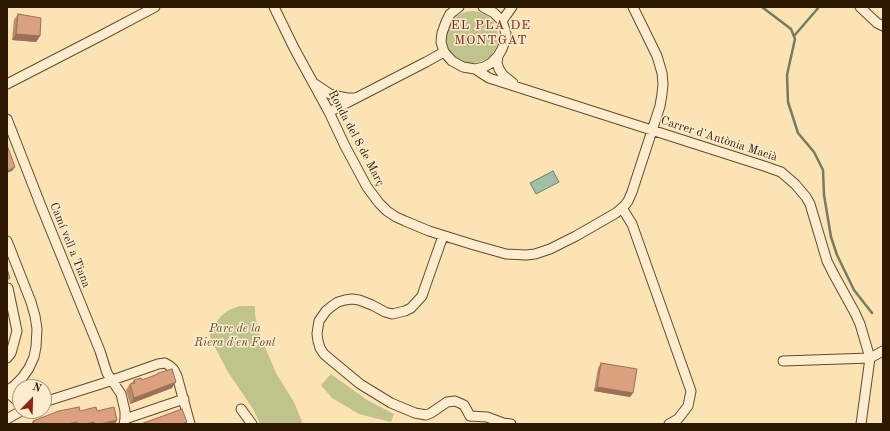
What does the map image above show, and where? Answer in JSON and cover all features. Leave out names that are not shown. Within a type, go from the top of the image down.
[{"type":"street","points":[[7,84],[155,7]]},
{"type":"street","name":"Ronda del 8 de Març","points":[[274,7],[367,187],[387,211],[404,222],[443,236],[506,254],[526,256],[550,249],[616,213],[628,201],[632,192],[660,106],[663,84],[660,62],[656,51],[633,7]]},
{"type":"street","points":[[329,112],[444,52],[441,42],[442,33],[450,14],[458,7]]},
{"type":"street","points":[[475,69],[484,67],[498,56],[502,49],[506,34],[502,21],[494,13],[483,7]]},
{"type":"street","points":[[502,21],[512,7]]},
{"type":"street","points":[[860,7],[883,26]]},
{"type":"street","name":"Carrer d'Antònia Macià","points":[[444,52],[457,64],[475,69],[489,78],[781,172],[801,190],[810,204],[827,261],[860,324],[870,358]]},
{"type":"street","name":"Carrer d'Antònia Macià","points":[[498,56],[497,63],[499,69],[509,81],[519,87]]},
{"type":"street","name":"Ronda del 8 de Març","points":[[313,82],[318,87],[330,94],[348,98],[356,98]]},
{"type":"street","name":"Camí vell a Tiana","points":[[7,119],[40,206],[100,351],[108,374],[121,394],[124,403],[124,421]]},
{"type":"street","points":[[622,208],[632,224],[691,391],[688,406],[678,419],[668,424]]},
{"type":"street","points":[[443,236],[422,296],[412,308],[398,314],[392,314],[359,300],[352,299],[338,302],[326,311],[319,321],[318,341],[324,354],[331,360],[360,384],[391,403],[415,413],[426,415],[447,402],[455,402],[464,405],[470,416]]},
{"type":"street","points":[[7,241],[36,316],[37,329],[34,357],[29,368],[22,378],[7,392]]},
{"type":"street","points":[[7,358],[11,353],[17,331],[8,288],[23,281]]},
{"type":"street","points":[[783,361],[870,358],[883,351]]},
{"type":"street","points":[[861,424],[870,358]]},
{"type":"street","points":[[52,399],[158,364],[165,364],[170,366],[177,376],[190,424]]},
{"type":"street","points":[[124,421],[184,399]]},
{"type":"street","points":[[241,408],[252,424]]},
{"type":"street","points":[[464,424],[470,416]]},
{"type":"street","points":[[470,416],[487,417],[503,423],[511,424]]},
{"type":"green space","points":[[467,11],[477,11],[486,15],[494,23],[498,32],[498,42],[494,51],[486,59],[477,63],[467,63],[458,59],[450,51],[446,42],[446,32],[450,23],[458,15]]},
{"type":"green space","name":"Parc de la Riera d'en Font","points":[[240,306],[255,306],[258,330],[276,373],[294,402],[303,424],[260,424],[253,409],[228,372],[211,340],[209,332],[221,316],[229,310]]},
{"type":"green space","points":[[331,374],[367,400],[394,414],[391,422],[359,414],[332,398],[321,385]]},
{"type":"shaded area","points":[[553,171],[559,182],[536,194],[530,183]]},
{"type":"building","points":[[18,14],[41,18],[40,36],[16,34]]},
{"type":"building","points":[[7,145],[15,167],[7,171]]},
{"type":"building","points":[[7,269],[10,278],[7,280]]},
{"type":"building","points":[[601,363],[637,369],[633,393],[597,387]]},
{"type":"building","points":[[172,369],[176,382],[134,398],[130,384],[135,383],[134,380],[141,378],[142,380]]},
{"type":"building","points":[[79,407],[80,411],[96,407],[97,411],[114,407],[117,420],[100,424],[95,424],[94,422],[77,424],[77,422],[67,424],[34,424],[33,421],[38,419],[52,419],[52,414]]},
{"type":"building","points":[[182,409],[187,422],[182,424],[141,424]]},
{"type":"waterway","points":[[762,7],[791,29],[795,39],[787,75],[788,102],[798,133],[814,152],[823,170],[824,195],[831,237],[837,255],[854,290],[872,313]]},
{"type":"waterway","points":[[794,36],[819,7]]},
{"type":"district","name":"EL PLA DE MONTGAT","points":[[491,34]]}]
